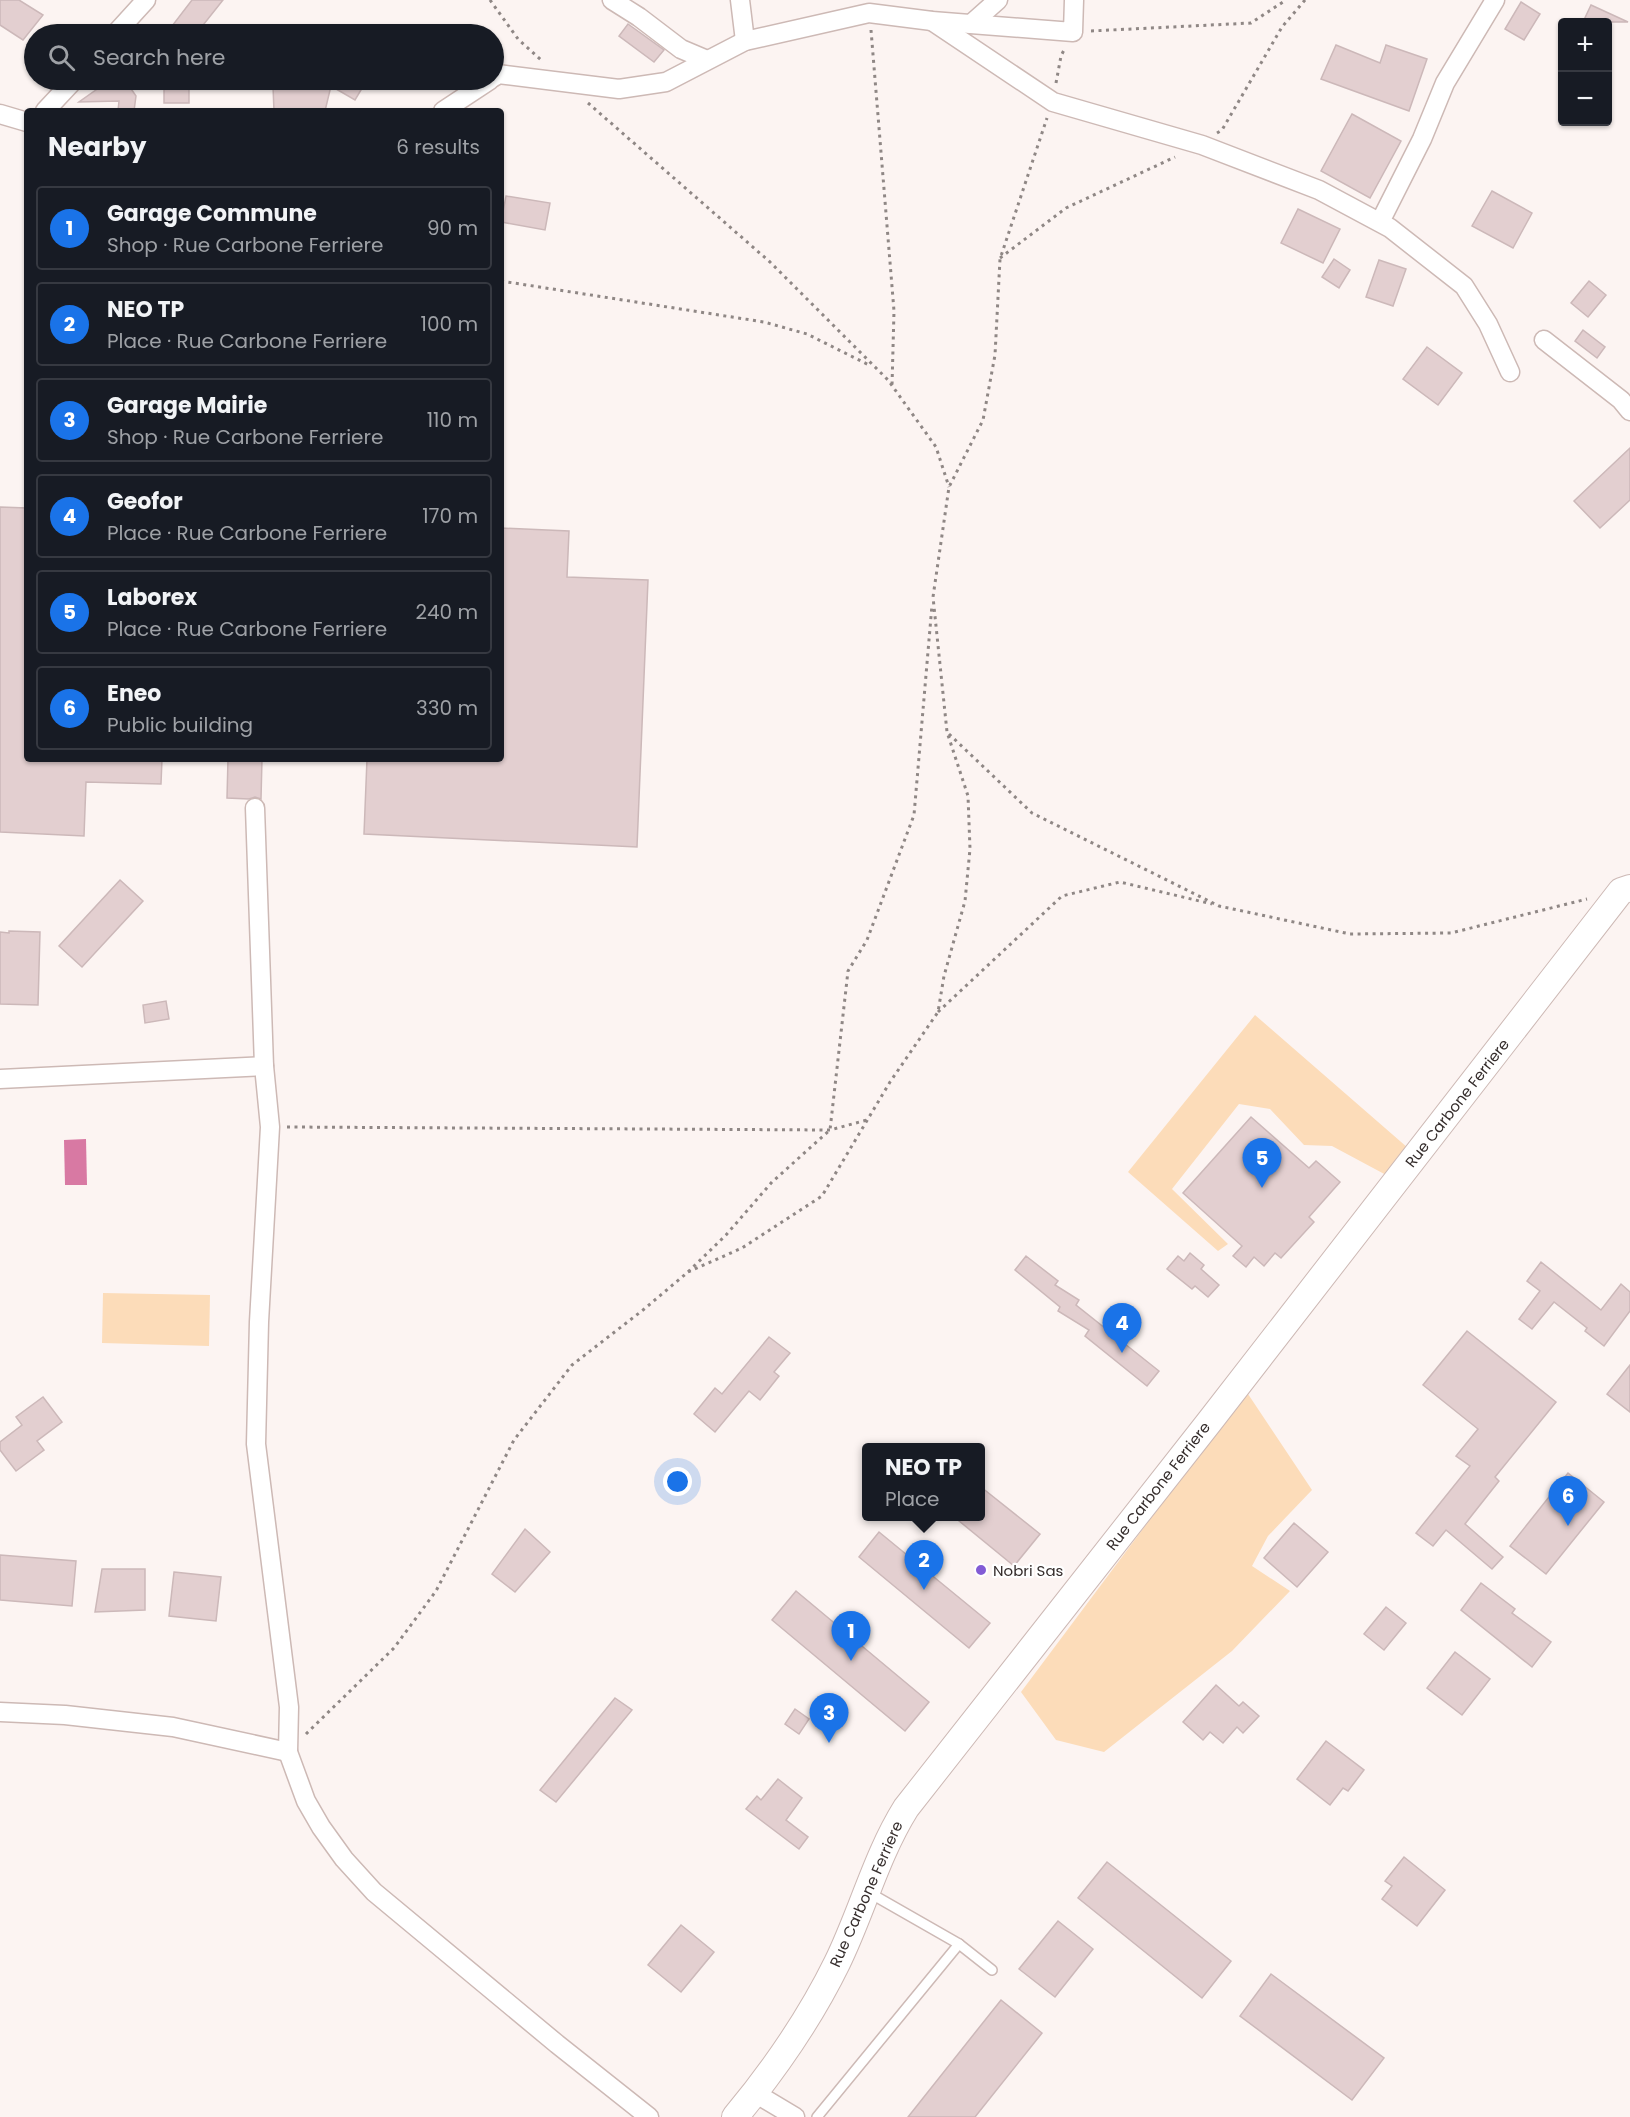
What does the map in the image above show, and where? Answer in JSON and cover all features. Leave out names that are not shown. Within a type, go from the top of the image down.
[{"type":"street","points":[[124,24],[146,0]]},
{"type":"street","points":[[612,0],[681,49],[707,60]]},
{"type":"street","points":[[740,0],[745,41]]},
{"type":"street","points":[[972,24],[998,0]]},
{"type":"street","points":[[504,75],[619,89],[666,82],[745,41],[870,7],[932,21],[1073,32],[1074,0]]},
{"type":"street","points":[[1380,222],[1422,139],[1445,83],[1495,0]]},
{"type":"street","points":[[932,21],[1053,102],[1202,145],[1319,190],[1380,222],[1464,286],[1488,324],[1510,372]]},
{"type":"street","points":[[48,108],[65,90]]},
{"type":"street","points":[[447,108],[474,90]]},
{"type":"street","points":[[0,114],[24,122]]},
{"type":"street","points":[[1544,340],[1621,400],[1630,411]]},
{"type":"street","points":[[255,808],[264,1066],[270,1127],[259,1322],[256,1444],[289,1707],[288,1752],[306,1801],[321,1827],[344,1859],[374,1892],[649,2117]]},
{"type":"street","name":"Rue Carbone Ferriere","points":[[735,2117],[819,1999],[838,1961],[865,1891],[894,1826],[940,1762],[1210,1421],[1621,891],[1630,888]]},
{"type":"street","points":[[0,1079],[264,1066]]},
{"type":"street","points":[[0,1712],[65,1715],[173,1727],[288,1752]]},
{"type":"street","points":[[755,2092],[795,2117]]},
{"type":"lane","points":[[865,1891],[960,1944],[992,1970]]},
{"type":"lane","points":[[817,2117],[960,1944]]},
{"type":"path","points":[[490,0],[518,39],[563,82],[770,262],[888,380],[936,447],[949,487]]},
{"type":"path","points":[[288,1752],[394,1648],[436,1591],[514,1440],[572,1365],[688,1272],[726,1235],[772,1182],[830,1130],[848,971],[867,940],[914,815],[933,597],[949,487],[983,420],[995,355],[1000,259],[1053,102],[1061,56],[1073,32],[1251,23],[1286,0]]},
{"type":"path","points":[[870,7],[894,311],[892,387]]},
{"type":"path","points":[[504,281],[772,324],[807,334],[875,368]]},
{"type":"path","points":[[933,597],[947,732],[968,796],[970,849],[965,901],[944,976],[938,1012]]},
{"type":"path","points":[[947,732],[1032,813],[1219,906]]},
{"type":"path","points":[[688,1272],[742,1248],[822,1196],[890,1082],[938,1012],[1062,896],[1120,882],[1350,934],[1451,933],[1587,899]]},
{"type":"path","points":[[270,1127],[830,1130],[867,1120]]},
{"type":"shaded area","points":[[1255,1015],[1408,1148],[1388,1176],[1332,1146],[1304,1145],[1270,1109],[1239,1104],[1172,1189],[1228,1244],[1218,1251],[1128,1172]]},
{"type":"shaded area","points":[[86,1139],[87,1185],[65,1185],[64,1140]]},
{"type":"shaded area","points":[[103,1293],[210,1295],[209,1346],[102,1343]]},
{"type":"shaded area","points":[[1246,1391],[1312,1490],[1268,1536],[1252,1566],[1290,1591],[1232,1651],[1104,1752],[1056,1740],[1021,1692]]},
{"type":"building","points":[[0,0],[19,0],[43,15],[36,24],[24,24],[23,40],[0,25]]},
{"type":"building","points":[[192,0],[223,0],[204,24],[174,24]]},
{"type":"building","points":[[1521,2],[1540,14],[1524,40],[1505,29]]},
{"type":"building","points":[[1591,5],[1628,22],[1612,22],[1612,18],[1585,18]]},
{"type":"building","points":[[628,24],[664,50],[654,62],[619,36]]},
{"type":"building","points":[[1336,45],[1380,63],[1386,45],[1427,59],[1409,111],[1321,79]]},
{"type":"building","points":[[96,90],[132,90],[136,96],[134,108],[118,108],[119,101],[79,102]]},
{"type":"building","points":[[164,90],[189,90],[189,103],[164,103]]},
{"type":"building","points":[[273,90],[330,90],[326,108],[274,108]]},
{"type":"building","points":[[338,90],[361,90],[355,100]]},
{"type":"building","points":[[1352,114],[1401,141],[1370,198],[1321,171]]},
{"type":"building","points":[[1492,191],[1532,213],[1513,248],[1472,226]]},
{"type":"building","points":[[506,196],[550,203],[545,230],[504,223]]},
{"type":"building","points":[[1298,209],[1340,229],[1323,263],[1281,243]]},
{"type":"building","points":[[1334,259],[1350,270],[1339,288],[1322,277]]},
{"type":"building","points":[[1379,260],[1406,269],[1393,306],[1366,297]]},
{"type":"building","points":[[1589,281],[1606,295],[1588,317],[1571,303]]},
{"type":"building","points":[[1583,330],[1605,347],[1597,358],[1575,341]]},
{"type":"building","points":[[1427,347],[1462,373],[1438,405],[1403,379]]},
{"type":"building","points":[[1630,448],[1630,500],[1600,528],[1574,501]]},
{"type":"building","points":[[0,507],[24,508],[24,762],[162,762],[161,784],[86,782],[84,836],[0,832]]},
{"type":"building","points":[[504,528],[569,531],[567,577],[648,580],[637,847],[364,834],[367,762],[504,762]]},
{"type":"building","points":[[228,762],[262,762],[261,799],[255,797],[227,798]]},
{"type":"building","points":[[120,880],[143,901],[82,967],[59,946]]},
{"type":"building","points":[[9,931],[40,932],[38,1005],[0,1004],[0,932],[9,933]]},
{"type":"building","points":[[166,1001],[169,1019],[145,1023],[143,1005]]},
{"type":"building","points":[[1251,1117],[1309,1168],[1316,1161],[1340,1182],[1309,1217],[1314,1222],[1281,1258],[1275,1253],[1264,1266],[1254,1257],[1246,1267],[1233,1256],[1242,1246],[1183,1193]]},
{"type":"building","points":[[1190,1253],[1204,1265],[1201,1269],[1219,1285],[1208,1297],[1195,1286],[1192,1289],[1167,1269],[1178,1256],[1184,1261]]},
{"type":"building","points":[[1026,1256],[1058,1281],[1055,1285],[1079,1300],[1076,1305],[1159,1371],[1147,1386],[1085,1336],[1089,1330],[1058,1311],[1060,1307],[1015,1270]]},
{"type":"building","points":[[1541,1262],[1601,1310],[1621,1284],[1630,1292],[1630,1311],[1604,1346],[1585,1331],[1587,1328],[1554,1302],[1532,1329],[1519,1319],[1540,1291],[1527,1281]]},
{"type":"building","points":[[1467,1331],[1556,1402],[1495,1477],[1499,1481],[1465,1524],[1503,1557],[1492,1569],[1446,1530],[1433,1546],[1416,1533],[1470,1466],[1456,1456],[1478,1429],[1423,1385]]},
{"type":"building","points":[[769,1337],[790,1353],[774,1372],[779,1376],[760,1400],[749,1391],[715,1432],[694,1414],[715,1388],[722,1394]]},
{"type":"building","points":[[1630,1365],[1630,1412],[1607,1394]]},
{"type":"building","points":[[43,1397],[62,1422],[37,1441],[44,1450],[16,1471],[0,1450],[0,1442],[22,1425],[16,1417]]},
{"type":"building","points":[[1568,1473],[1604,1502],[1546,1574],[1510,1546]]},
{"type":"building","points":[[985,1490],[1040,1534],[1014,1566],[959,1521],[985,1521]]},
{"type":"building","points":[[1294,1523],[1328,1552],[1297,1587],[1264,1558]]},
{"type":"building","points":[[525,1529],[550,1552],[515,1592],[492,1574]]},
{"type":"building","points":[[879,1532],[990,1623],[969,1648],[859,1557]]},
{"type":"building","points":[[0,1555],[76,1561],[72,1606],[0,1600]]},
{"type":"building","points":[[102,1569],[145,1569],[145,1610],[95,1612]]},
{"type":"building","points":[[174,1572],[221,1577],[216,1621],[169,1616]]},
{"type":"building","points":[[1481,1583],[1515,1609],[1512,1613],[1551,1642],[1532,1667],[1461,1610]]},
{"type":"building","points":[[796,1591],[929,1702],[905,1731],[772,1620]]},
{"type":"building","points":[[1386,1607],[1406,1623],[1384,1650],[1364,1634]]},
{"type":"building","points":[[1455,1652],[1490,1679],[1462,1715],[1427,1688]]},
{"type":"building","points":[[1216,1685],[1239,1706],[1243,1702],[1259,1716],[1243,1733],[1237,1727],[1223,1743],[1210,1732],[1203,1740],[1183,1722]]},
{"type":"building","points":[[615,1698],[632,1710],[556,1802],[540,1790]]},
{"type":"building","points":[[795,1709],[809,1719],[799,1734],[785,1724]]},
{"type":"building","points":[[1326,1741],[1364,1770],[1348,1791],[1343,1788],[1330,1805],[1297,1779]]},
{"type":"building","points":[[778,1779],[802,1798],[786,1820],[808,1837],[799,1849],[746,1809],[757,1796],[761,1800]]},
{"type":"building","points":[[1404,1857],[1445,1890],[1417,1926],[1382,1899],[1392,1886],[1385,1881]]},
{"type":"building","points":[[1107,1862],[1231,1961],[1202,1998],[1078,1898]]},
{"type":"building","points":[[1058,1921],[1093,1949],[1055,1997],[1019,1969]]},
{"type":"building","points":[[681,1925],[714,1952],[681,1992],[648,1965]]},
{"type":"building","points":[[1271,1974],[1384,2058],[1352,2100],[1240,2016]]},
{"type":"building","points":[[1001,2000],[1042,2033],[975,2117],[908,2117]]},
{"type":"place","name":"Laborex","points":[[1262,1188]]},
{"type":"place","name":"Geofor","points":[[1122,1353]]},
{"type":"place","name":"Eneo","points":[[1568,1526]]},
{"type":"place","name":"Nobri Sas","points":[[981,1570]]},
{"type":"place","name":"NEO TP","points":[[924,1590]]},
{"type":"place","name":"Garage Commune","points":[[851,1661]]},
{"type":"place","name":"Garage Mairie","points":[[829,1743]]}]
